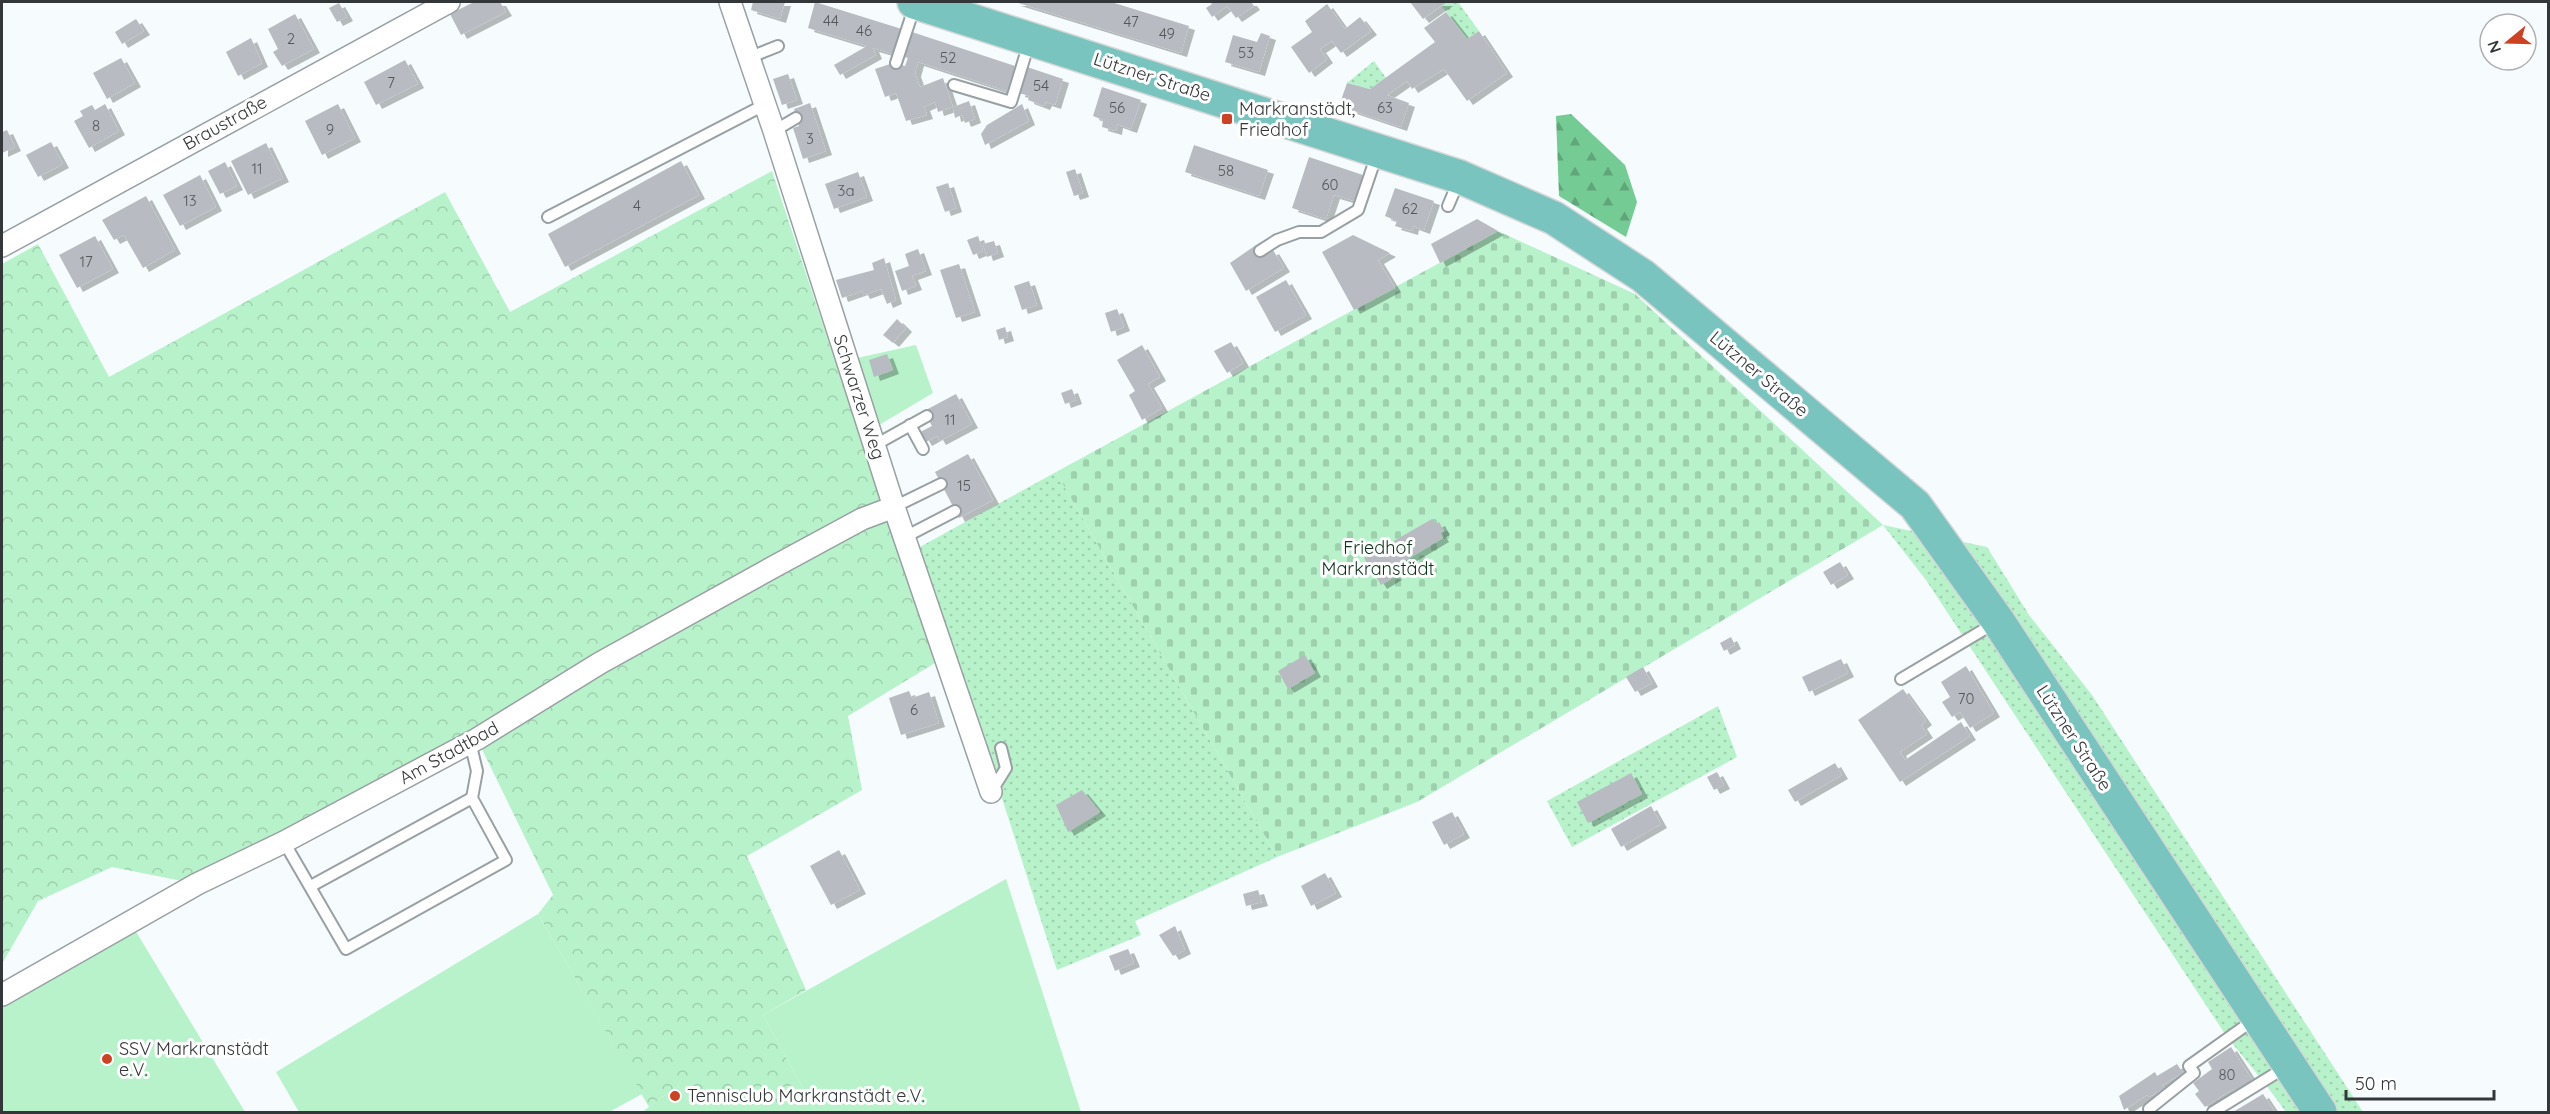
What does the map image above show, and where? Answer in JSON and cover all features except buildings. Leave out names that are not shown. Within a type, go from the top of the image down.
[{"type":"main road","name":"Lützner Straße","points":[[928,4],[1378,151],[1454,192],[1554,218],[1643,276],[1915,505],[1998,621],[2320,1113]]},
{"type":"street","name":"Braustraße","points":[[2,246],[449,2]]},
{"type":"street","name":"Schwarzer Weg","points":[[730,2],[774,131],[894,507],[990,792]]},
{"type":"street","name":"Am Stadtbad","points":[[2,995],[197,884],[284,842],[470,742],[600,663],[862,519],[894,507]]},
{"type":"lane","points":[[896,63],[928,4]]},
{"type":"lane","points":[[954,85],[1011,102],[1031,37]]},
{"type":"lane","points":[[748,58],[778,46]]},
{"type":"lane","points":[[548,217],[764,105]]},
{"type":"lane","points":[[774,131],[796,118]]},
{"type":"lane","points":[[1260,251],[1277,240],[1299,232],[1321,232],[1358,210],[1378,151]]},
{"type":"lane","points":[[875,445],[927,416]]},
{"type":"lane","points":[[910,425],[923,449]]},
{"type":"lane","points":[[894,507],[941,484]]},
{"type":"lane","points":[[905,537],[955,511]]},
{"type":"lane","points":[[1901,679],[1998,621]]},
{"type":"lane","points":[[284,842],[346,949],[506,860],[472,798],[477,771],[470,742]]},
{"type":"lane","points":[[990,792],[1006,768],[1001,748]]},
{"type":"lane","points":[[310,886],[472,798]]},
{"type":"lane","points":[[2149,1109],[2194,1073],[2189,1066],[2258,1018]]},
{"type":"lane","points":[[2213,1113],[2289,1065]]},
{"type":"green space","points":[[1445,2],[1458,2],[1479,31],[1467,39],[1441,5]]},
{"type":"green space","points":[[1374,61],[1386,78],[1370,89],[1347,83]]},
{"type":"green space","points":[[1571,114],[1625,165],[1637,202],[1626,237],[1559,196],[1556,116]]},
{"type":"green space","points":[[772,171],[935,663],[848,716],[862,790],[747,856],[806,990],[763,1015],[816,1112],[698,1112],[678,1086],[649,1107],[538,914],[553,895],[477,739],[197,884],[112,867],[38,901],[2,964],[2,264],[38,244],[109,377],[445,192],[510,312]]},
{"type":"green space","name":"Friedhof Markranstädt","points":[[1498,231],[1635,294],[1883,525],[1417,802],[1277,857],[1056,472]]},
{"type":"green space","points":[[916,345],[933,393],[879,425],[857,358]]},
{"type":"green space","points":[[1056,472],[1277,857],[1135,921],[1141,935],[1057,970],[918,548]]},
{"type":"green space","points":[[1883,525],[1987,547],[2029,615],[2092,695],[2363,1112],[2286,1112],[2227,1037],[1926,580]]},
{"type":"green space","points":[[1718,706],[1737,757],[1572,847],[1547,801]]},
{"type":"green space","points":[[1006,879],[1081,1112],[816,1112],[763,1015]]},
{"type":"green space","points":[[538,914],[642,1094],[609,1112],[299,1112],[276,1072]]},
{"type":"green space","name":"SSV Markranstädt e.V.","points":[[135,930],[245,1112],[2,1112],[2,1005]]},
{"type":"green space","name":"Tennisclub Markranstädt e.V.","points":[[678,1086],[698,1112],[642,1112]]},
{"type":"place","name":"Markranstädt, Friedhof","points":[[1227,119]]},
{"type":"place","name":"SSV Markranstädt e.V.","points":[[107,1059]]},
{"type":"place","name":"Tennisclub Markranstädt e.V.","points":[[675,1096]]}]
